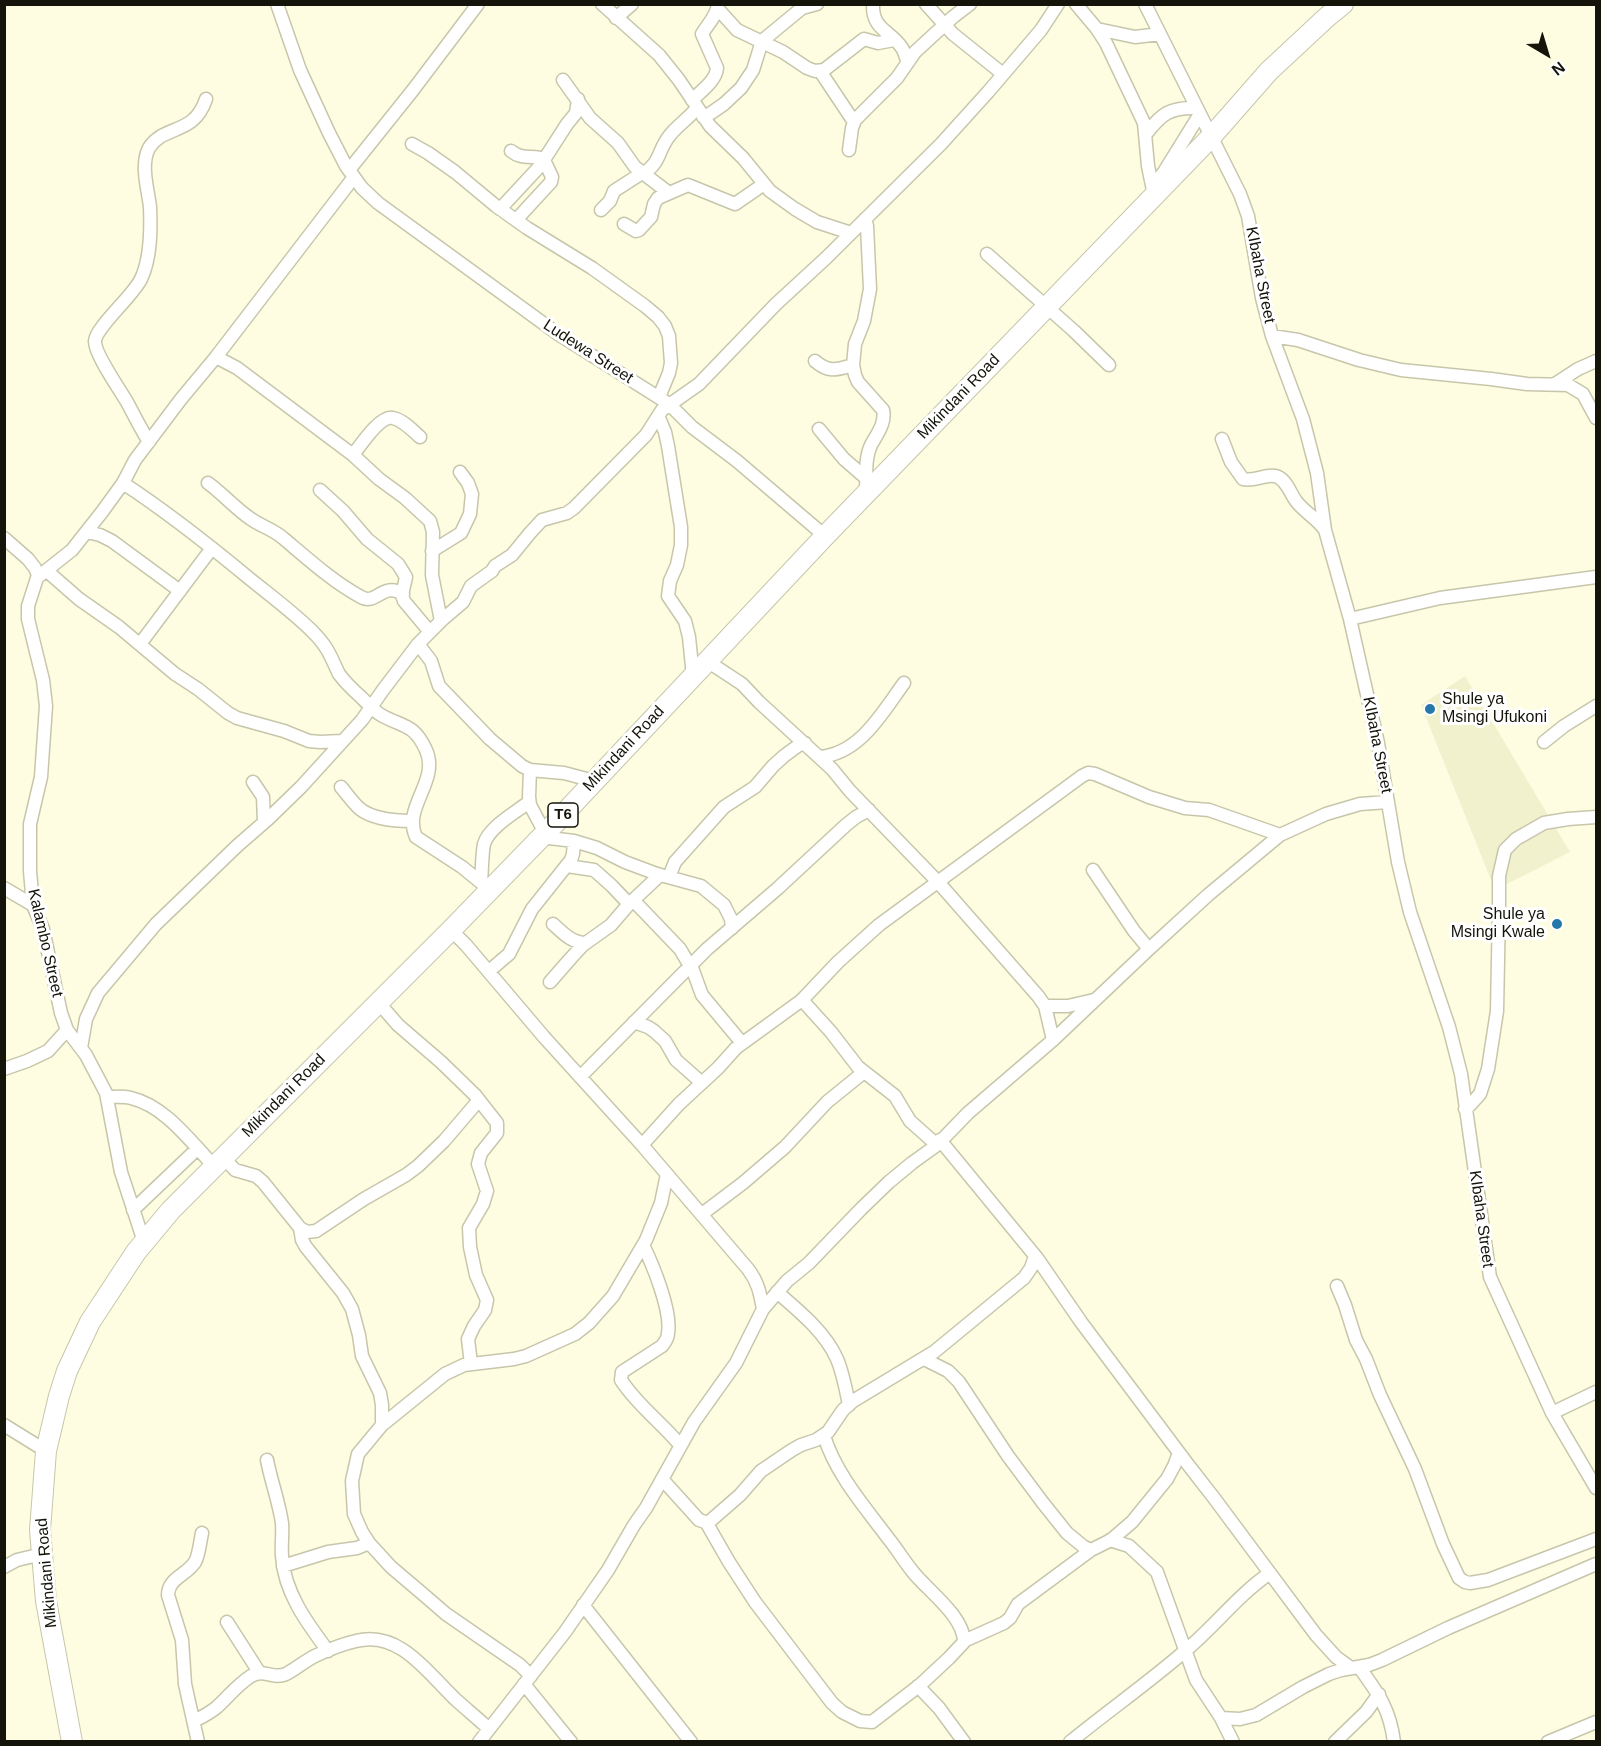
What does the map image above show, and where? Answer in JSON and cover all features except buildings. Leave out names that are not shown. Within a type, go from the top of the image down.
[{"type":"highway","name":"Mikindani Road","points":[[72,1742],[46,1601],[40,1530],[46,1451],[58,1396],[77,1349],[90,1322],[144,1242],[171,1210],[218,1162],[451,930],[485,886],[543,835],[825,536],[867,487],[1047,306],[1153,190],[1211,137],[1269,71],[1330,11],[1343,4]]},
{"type":"street","name":"Ludewa Street","points":[[277,4],[304,78],[329,133],[362,188],[378,203],[558,334],[664,401],[686,423],[737,460],[825,536]]},
{"type":"street","points":[[42,574],[72,550],[87,532],[123,483],[135,460],[216,357],[478,4]]},
{"type":"street","points":[[602,4],[658,55],[680,80],[710,126],[743,158],[764,184],[784,201],[817,222],[851,233]]},
{"type":"street","points":[[616,18],[632,4]]},
{"type":"street","points":[[697,108],[714,111],[738,91],[753,70],[762,41],[802,8],[817,4]]},
{"type":"street","points":[[873,4],[877,23],[902,48],[907,61]]},
{"type":"street","points":[[926,4],[953,33],[1002,74]]},
{"type":"street","points":[[849,150],[854,122],[897,78],[915,51],[970,4]]},
{"type":"street","points":[[1076,4],[1097,29],[1109,49],[1144,123],[1153,190]]},
{"type":"street","name":"KIbaha Street","points":[[1145,4],[1240,194],[1248,216],[1262,298],[1272,336],[1303,419],[1317,473],[1325,530],[1350,619],[1378,743],[1398,862],[1410,912],[1449,1027],[1461,1074],[1490,1277],[1552,1413],[1596,1488]]},
{"type":"street","points":[[664,401],[684,396],[699,384],[776,304],[941,144],[1041,30],[1054,6]]},
{"type":"street","points":[[601,210],[610,201],[614,191],[655,164],[663,145],[697,108],[717,74],[717,68],[702,34],[718,7],[737,30],[762,41],[807,68],[820,71],[864,39],[878,43],[894,40]]},
{"type":"street","points":[[1097,29],[1135,37],[1160,34]]},
{"type":"street","points":[[820,71],[854,122]]},
{"type":"street","points":[[563,80],[590,118],[618,143],[631,162],[669,193]]},
{"type":"street","points":[[149,442],[105,365],[95,340],[104,325],[140,281],[144,270],[149,240],[150,207],[146,158],[149,148],[162,136],[194,120],[199,115],[206,99]]},
{"type":"street","points":[[500,209],[525,184],[544,160],[576,113],[578,99]]},
{"type":"street","points":[[1146,134],[1166,113],[1178,109],[1199,111],[1153,190]]},
{"type":"street","points":[[81,1048],[86,1019],[98,993],[156,924],[301,787],[362,720],[418,644],[463,602],[471,586],[518,549],[537,525],[574,508],[642,440],[659,418],[662,410],[671,363],[669,336],[658,318],[592,268],[500,209],[455,172],[412,144]]},
{"type":"street","points":[[511,151],[523,158],[535,156],[544,160],[552,177],[551,182],[536,200],[516,220]]},
{"type":"street","points":[[525,184],[527,192],[536,200]]},
{"type":"street","points":[[624,224],[636,231],[639,230],[651,217],[655,200],[662,194],[690,185],[735,204],[764,184]]},
{"type":"street","points":[[865,219],[870,289],[864,321],[855,344],[853,365],[858,382],[884,414],[883,423],[868,453],[867,487]]},
{"type":"street","points":[[987,254],[1047,306],[1109,365]]},
{"type":"street","points":[[1272,336],[1305,342],[1359,360],[1401,370],[1527,384],[1568,385],[1583,394],[1596,418]]},
{"type":"street","points":[[216,357],[237,368],[353,455],[430,521],[433,532],[432,575],[441,621]]},
{"type":"street","points":[[815,361],[831,370],[853,365]]},
{"type":"street","points":[[1555,384],[1578,369],[1596,361]]},
{"type":"street","points":[[353,455],[377,425],[386,418],[399,421],[420,437]]},
{"type":"street","points":[[659,418],[668,446],[678,503],[681,538],[677,565],[668,596],[685,621],[693,675]]},
{"type":"street","points":[[819,429],[867,487]]},
{"type":"street","points":[[1222,439],[1231,462],[1243,479],[1266,476],[1281,478],[1299,505],[1325,530]]},
{"type":"street","points":[[432,550],[461,532],[470,514],[472,494],[460,472]]},
{"type":"street","points":[[123,483],[212,548],[284,606],[325,645],[340,674],[380,714],[411,729],[422,742],[429,762],[428,775],[412,821],[416,837],[453,860],[485,886]]},
{"type":"street","points":[[208,483],[251,519],[282,536],[321,570],[364,599],[372,599],[392,589],[402,594],[430,632]]},
{"type":"street","points":[[320,490],[343,511],[367,539],[398,564],[405,577],[402,594]]},
{"type":"street","points":[[87,532],[112,541],[180,591]]},
{"type":"street","points":[[4,538],[42,574],[140,644],[175,674],[237,718],[284,731],[309,741],[342,741]]},
{"type":"street","points":[[140,644],[212,548]]},
{"type":"street","name":"Kalambo Street","points":[[42,574],[28,606],[28,619],[43,680],[46,706],[41,777],[30,824],[33,905],[43,929],[61,1013],[67,1029],[96,1072],[107,1097],[119,1164],[144,1242]]},
{"type":"street","points":[[1350,619],[1440,598],[1596,577]]},
{"type":"street","points":[[418,644],[431,661],[439,686],[490,739],[522,766],[530,770],[564,773],[594,781]]},
{"type":"street","points":[[707,661],[742,684],[805,743],[938,882],[1045,1006],[1053,1040]]},
{"type":"street","points":[[819,757],[836,754],[863,735],[882,716],[904,683]]},
{"type":"street","points":[[1544,742],[1596,706]]},
{"type":"street","points":[[550,982],[586,943],[611,926],[631,902],[664,876],[724,807],[755,787],[773,766],[792,750],[805,743]]},
{"type":"street","points":[[530,770],[529,802],[543,835],[597,848],[625,862],[705,889],[726,908],[732,928]]},
{"type":"street","points":[[642,1145],[679,1104],[742,1043],[802,1000],[838,962],[879,925],[1088,772],[1149,797],[1185,808],[1209,810],[1280,835]]},
{"type":"street","points":[[253,782],[263,797],[264,822]]},
{"type":"street","points":[[340,787],[359,808],[368,814],[400,821],[412,821]]},
{"type":"street","points":[[485,886],[484,845],[487,837],[502,822],[529,802]]},
{"type":"street","points":[[479,1742],[565,1632],[608,1570],[646,1508],[680,1445],[736,1363],[763,1309],[777,1292],[882,1189],[1053,1040],[1208,895],[1280,835],[1326,814],[1360,804],[1388,802]]},
{"type":"street","points":[[580,1077],[707,949],[851,821],[869,810]]},
{"type":"street","points":[[1465,1109],[1480,1094],[1488,1069],[1497,1011],[1499,876],[1506,850],[1516,839],[1544,823],[1596,817]]},
{"type":"street","points":[[489,972],[509,954],[532,909],[567,866],[573,854],[574,841]]},
{"type":"street","points":[[567,866],[594,870],[680,949],[702,995],[742,1043]]},
{"type":"street","points":[[1093,870],[1134,932],[1149,949]]},
{"type":"street","points":[[4,888],[33,905]]},
{"type":"street","points":[[553,924],[571,939],[586,943]]},
{"type":"street","points":[[451,930],[642,1145],[755,1278],[760,1290],[763,1309]]},
{"type":"street","points":[[1045,1006],[1075,1005],[1098,999]]},
{"type":"street","points":[[802,1000],[864,1072],[895,1096],[910,1121],[938,1142],[1035,1256],[1081,1322],[1316,1635],[1336,1658],[1355,1668],[1379,1694],[1391,1720],[1394,1742]]},
{"type":"street","points":[[378,1002],[398,1025],[441,1062],[479,1100],[498,1127],[495,1138],[481,1153],[478,1164],[487,1191],[470,1228],[470,1247],[476,1275],[487,1300],[485,1310],[468,1339],[471,1364]]},
{"type":"street","points":[[634,1022],[654,1030],[665,1041],[676,1060],[702,1083]]},
{"type":"street","points":[[4,1069],[48,1051],[67,1029]]},
{"type":"street","points":[[702,1214],[744,1183],[785,1147],[827,1102],[864,1072]]},
{"type":"street","points":[[107,1097],[129,1097],[155,1107],[197,1149],[235,1170],[256,1176],[300,1228],[307,1232],[316,1231],[364,1199],[406,1175],[444,1141],[479,1100]]},
{"type":"street","points":[[133,1210],[197,1149]]},
{"type":"street","points":[[571,1742],[520,1665],[446,1614],[391,1567],[369,1543],[354,1514],[352,1481],[358,1454],[382,1425],[446,1374],[464,1365],[520,1358],[575,1334],[598,1314],[613,1296],[643,1245],[661,1203],[667,1174]]},
{"type":"street","points":[[300,1228],[306,1247],[343,1293],[352,1309],[362,1356],[380,1393],[382,1425]]},
{"type":"street","points":[[643,1245],[663,1299],[669,1320],[669,1332],[662,1346],[622,1372],[621,1380],[634,1398],[680,1445]]},
{"type":"street","points":[[662,1479],[692,1514],[699,1520],[709,1522],[732,1503],[761,1471],[801,1445],[824,1436],[837,1417],[849,1405],[934,1352],[1024,1278],[1035,1256]]},
{"type":"street","points":[[1337,1286],[1356,1340],[1415,1469],[1443,1544],[1459,1578],[1468,1583],[1488,1580],[1596,1539]]},
{"type":"street","points":[[777,1292],[809,1320],[832,1350],[841,1371],[849,1405]]},
{"type":"street","points":[[924,1359],[948,1371],[958,1382],[1043,1503],[1067,1533],[1091,1550]]},
{"type":"street","points":[[1552,1413],[1596,1392]]},
{"type":"street","points":[[4,1425],[46,1451]]},
{"type":"street","points":[[706,1522],[762,1612],[832,1703],[842,1712],[860,1721],[872,1722],[950,1658],[961,1646],[964,1635],[959,1624],[912,1571],[864,1508],[830,1454],[824,1436]]},
{"type":"street","points":[[964,1641],[1004,1623],[1010,1618],[1018,1604],[1132,1522],[1167,1479],[1179,1453]]},
{"type":"street","points":[[267,1460],[282,1523],[283,1566],[293,1598],[328,1650]]},
{"type":"street","points":[[198,1742],[185,1684],[182,1640],[168,1588],[194,1563],[202,1533]]},
{"type":"street","points":[[1110,1540],[1129,1546],[1157,1572],[1196,1680],[1221,1718],[1233,1742]]},
{"type":"street","points":[[283,1566],[328,1552],[357,1548],[369,1543]]},
{"type":"street","points":[[4,1567],[17,1560],[42,1554]]},
{"type":"street","points":[[1221,1718],[1240,1719],[1256,1715],[1317,1679],[1383,1660],[1448,1628],[1596,1564]]},
{"type":"street","points":[[1070,1742],[1084,1737],[1185,1651],[1242,1595],[1270,1573]]},
{"type":"street","points":[[583,1605],[691,1742]]},
{"type":"street","points":[[227,1622],[259,1672],[274,1676],[283,1674],[328,1650],[358,1640],[375,1638],[404,1650],[488,1728]]},
{"type":"street","points":[[194,1721],[218,1705],[234,1688],[259,1672]]},
{"type":"street","points":[[918,1686],[939,1708],[964,1742]]},
{"type":"street","points":[[1335,1742],[1366,1712],[1379,1694]]},
{"type":"street","points":[[1548,1742],[1596,1722]]},
{"type":"shaded area","points":[[1465,676],[1570,852],[1495,890],[1421,705]]},
{"type":"place","name":"Shule ya Msingi Ufukoni","points":[[1430,709]]},
{"type":"place","name":"Shule ya Msingi Kwale","points":[[1557,924]]}]
